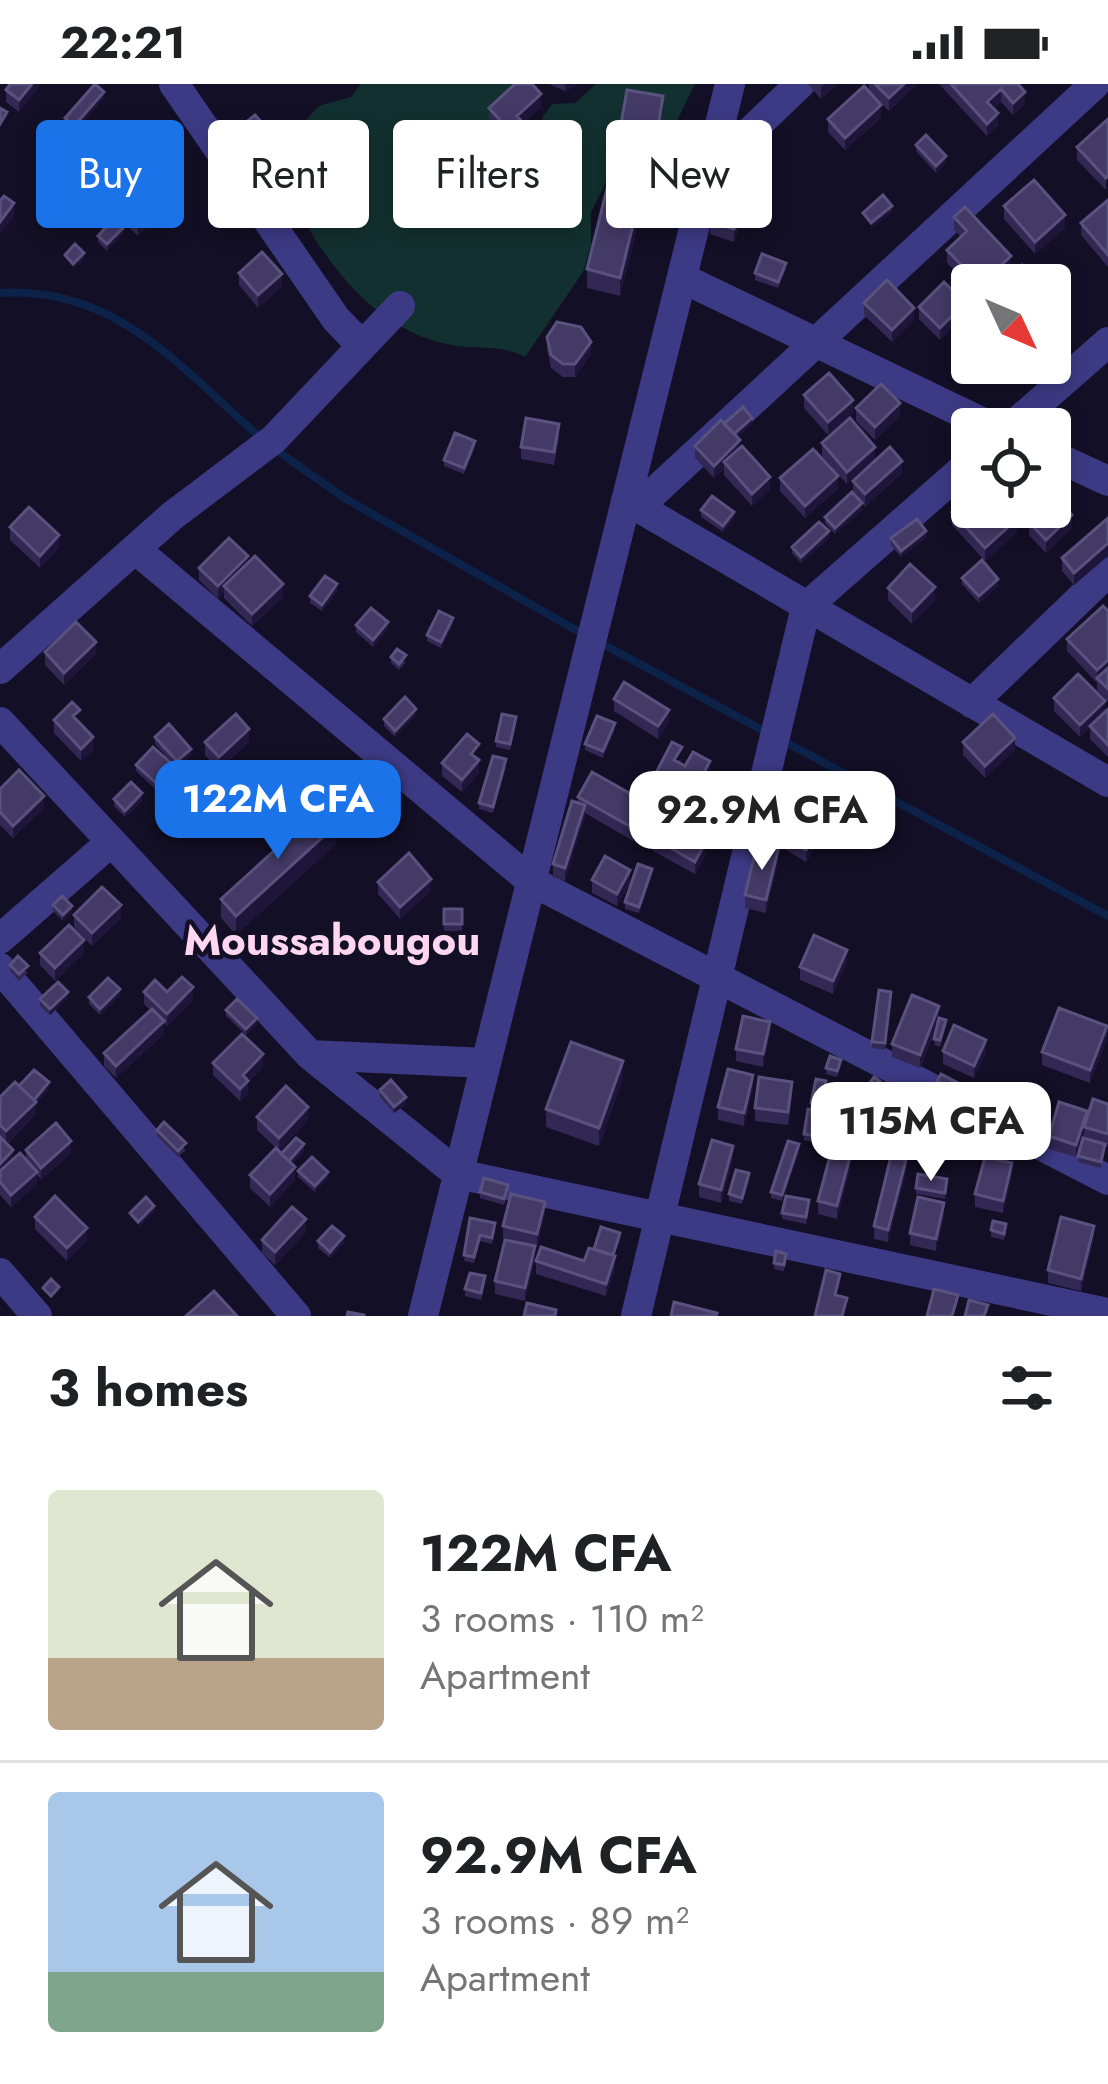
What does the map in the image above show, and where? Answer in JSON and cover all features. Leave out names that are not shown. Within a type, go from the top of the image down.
[{"type":"street","points":[[174,84],[336,319],[362,346]]},
{"type":"street","points":[[721,120],[730,84]]},
{"type":"street","points":[[762,120],[800,84]]},
{"type":"street","points":[[631,504],[817,344],[1095,84]]},
{"type":"street","points":[[423,1316],[631,504],[694,228]]},
{"type":"street","points":[[682,278],[952,408]]},
{"type":"street","points":[[0,669],[136,549],[274,439],[400,307]]},
{"type":"street","points":[[1033,408],[1108,342]]},
{"type":"street","points":[[1071,464],[1108,481]]},
{"type":"street","points":[[636,1316],[806,607],[951,479]]},
{"type":"street","points":[[631,504],[1108,782]]},
{"type":"street","points":[[136,549],[531,881],[1108,1180]]},
{"type":"street","points":[[972,703],[1108,572]]},
{"type":"street","points":[[0,722],[310,1054],[458,1174],[659,1221],[1108,1313]]},
{"type":"street","points":[[0,939],[111,842]]},
{"type":"street","points":[[0,968],[296,1316]]},
{"type":"street","points":[[310,1054],[486,1063]]},
{"type":"street","points":[[0,1273],[37,1316]]},
{"type":"green space","points":[[361,84],[516,84],[489,109],[490,120],[393,120],[393,228],[582,228],[582,120],[543,120],[552,104],[575,103],[596,84],[695,84],[677,120],[606,120],[606,183],[591,212],[591,245],[583,272],[525,357],[499,349],[452,345],[402,327],[360,295],[325,254],[308,228],[369,228],[369,120],[306,120],[319,106],[351,97]]},
{"type":"building","points":[[10,84],[32,84],[19,100],[6,90]]},
{"type":"building","points":[[95,84],[104,92],[79,120],[65,118]]},
{"type":"building","points":[[515,84],[532,84],[541,94],[517,116],[521,120],[500,120],[489,108]]},
{"type":"building","points":[[875,84],[904,84],[889,98]]},
{"type":"building","points":[[951,84],[1018,84],[1025,92],[1013,103],[1001,89],[987,102],[998,113],[987,124]]},
{"type":"building","points":[[864,86],[881,105],[845,138],[828,119]]},
{"type":"building","points":[[627,90],[663,96],[659,120],[622,120]]},
{"type":"building","points":[[1108,119],[1108,176],[1106,178],[1077,147]]},
{"type":"building","points":[[926,135],[946,156],[936,166],[916,145]]},
{"type":"building","points":[[1034,180],[1065,215],[1035,242],[1004,206]]},
{"type":"building","points":[[606,192],[606,228],[632,228],[620,278],[587,269]]},
{"type":"building","points":[[883,195],[892,206],[871,223],[863,213]]},
{"type":"building","points":[[4,196],[14,203],[0,222],[0,201]]},
{"type":"building","points":[[1108,200],[1108,255],[1081,223]]},
{"type":"building","points":[[965,207],[1011,256],[1002,264],[960,264],[947,250],[967,231],[954,217]]},
{"type":"building","points":[[105,228],[123,228],[107,244],[98,236]]},
{"type":"building","points":[[75,244],[84,253],[73,264],[65,255]]},
{"type":"building","points":[[262,252],[282,274],[258,295],[239,273]]},
{"type":"building","points":[[762,254],[786,263],[778,282],[755,273]]},
{"type":"building","points":[[887,280],[914,308],[892,330],[864,303]]},
{"type":"building","points":[[944,282],[951,289],[951,317],[940,328],[919,307]]},
{"type":"building","points":[[557,322],[581,327],[591,342],[575,364],[563,364],[551,355],[547,337]]},
{"type":"building","points":[[829,373],[853,400],[828,422],[804,395]]},
{"type":"building","points":[[881,384],[900,403],[875,427],[856,408]]},
{"type":"building","points":[[743,407],[752,418],[734,434],[724,424]]},
{"type":"building","points":[[526,418],[559,424],[554,452],[521,447]]},
{"type":"building","points":[[850,418],[875,447],[847,472],[822,443]]},
{"type":"building","points":[[721,420],[740,440],[714,466],[695,446]]},
{"type":"building","points":[[455,433],[475,441],[464,468],[444,460]]},
{"type":"building","points":[[742,446],[770,477],[752,494],[724,462]]},
{"type":"building","points":[[890,447],[902,461],[865,494],[853,481]]},
{"type":"building","points":[[813,449],[838,476],[805,506],[780,478]]},
{"type":"building","points":[[852,492],[862,503],[835,528],[825,517]]},
{"type":"building","points":[[712,496],[734,512],[723,526],[701,510]]},
{"type":"building","points":[[29,507],[59,535],[40,556],[10,527]]},
{"type":"building","points":[[1108,518],[1108,543],[1074,573],[1062,558]]},
{"type":"building","points":[[917,519],[926,531],[901,551],[891,538]]},
{"type":"building","points":[[819,522],[829,531],[801,557],[792,547]]},
{"type":"building","points":[[967,528],[1007,528],[985,548]]},
{"type":"building","points":[[1035,528],[1058,528],[1046,540]]},
{"type":"building","points":[[229,538],[248,556],[218,586],[199,568]]},
{"type":"building","points":[[255,556],[283,584],[252,614],[224,586]]},
{"type":"building","points":[[982,560],[998,579],[979,596],[962,578]]},
{"type":"building","points":[[910,564],[935,587],[912,611],[888,588]]},
{"type":"building","points":[[325,576],[337,584],[322,605],[310,596]]},
{"type":"building","points":[[1103,606],[1108,611],[1108,660],[1097,670],[1067,639]]},
{"type":"building","points":[[371,608],[388,622],[373,640],[356,625]]},
{"type":"building","points":[[439,611],[453,618],[441,642],[427,635]]},
{"type":"building","points":[[76,622],[96,642],[64,673],[45,652]]},
{"type":"building","points":[[397,649],[406,655],[399,664],[391,657]]},
{"type":"building","points":[[1108,668],[1108,689],[1097,678]]},
{"type":"building","points":[[1078,674],[1105,701],[1080,725],[1054,698]]},
{"type":"building","points":[[624,682],[669,710],[658,726],[614,699]]},
{"type":"building","points":[[405,697],[416,709],[395,731],[384,719]]},
{"type":"building","points":[[72,702],[80,710],[73,716],[93,737],[81,749],[54,720]]},
{"type":"building","points":[[1108,709],[1108,745],[1090,726]]},
{"type":"building","points":[[236,714],[249,729],[219,757],[205,742]]},
{"type":"building","points":[[502,714],[516,717],[510,744],[496,741]]},
{"type":"building","points":[[993,714],[1015,738],[985,766],[963,742]]},
{"type":"building","points":[[597,716],[615,723],[603,751],[585,744]]},
{"type":"building","points":[[169,724],[191,749],[177,761],[155,737]]},
{"type":"building","points":[[467,734],[479,744],[471,754],[479,760],[462,780],[442,763]]},
{"type":"building","points":[[672,742],[682,747],[674,760],[685,766],[693,752],[710,761],[694,791],[657,771]]},
{"type":"building","points":[[153,747],[172,764],[155,782],[136,765]]},
{"type":"building","points":[[493,756],[506,759],[493,807],[479,803]]},
{"type":"building","points":[[278,764],[282,769],[264,787],[259,782]]},
{"type":"building","points":[[19,770],[44,796],[13,826],[0,812],[0,789]]},
{"type":"building","points":[[592,772],[647,803],[633,828],[578,797]]},
{"type":"building","points":[[280,778],[299,794],[284,811],[266,796]]},
{"type":"building","points":[[131,782],[142,793],[125,811],[114,799]]},
{"type":"building","points":[[811,791],[834,805],[806,850],[783,835]]},
{"type":"building","points":[[717,793],[728,796],[723,814],[712,811]]},
{"type":"building","points":[[572,801],[585,805],[565,868],[553,864]]},
{"type":"building","points":[[268,809],[278,819],[264,833],[254,822]]},
{"type":"building","points":[[320,809],[336,825],[236,916],[221,899]]},
{"type":"building","points":[[664,818],[706,841],[695,862],[653,838]]},
{"type":"building","points":[[757,845],[778,850],[766,900],[745,895]]},
{"type":"building","points":[[409,853],[431,879],[400,907],[378,882]]},
{"type":"building","points":[[605,856],[630,870],[617,894],[592,880]]},
{"type":"building","points":[[638,864],[652,869],[639,907],[625,902]]},
{"type":"building","points":[[102,887],[121,905],[92,933],[74,915]]},
{"type":"building","points":[[62,896],[72,906],[63,915],[53,905]]},
{"type":"building","points":[[444,909],[462,909],[462,924],[444,924]]},
{"type":"building","points":[[69,925],[84,940],[55,968],[40,953]]},
{"type":"building","points":[[814,935],[847,950],[833,981],[800,967]]},
{"type":"building","points":[[18,956],[28,966],[19,974],[10,965]]},
{"type":"building","points":[[182,977],[193,987],[167,1014],[144,992],[155,980],[167,992]]},
{"type":"building","points":[[108,978],[120,989],[100,1009],[89,997]]},
{"type":"building","points":[[58,982],[68,992],[50,1009],[40,999]]},
{"type":"building","points":[[879,990],[891,992],[885,1043],[872,1042]]},
{"type":"building","points":[[912,995],[939,1006],[920,1055],[892,1044]]},
{"type":"building","points":[[237,999],[257,1018],[246,1029],[226,1010]]},
{"type":"building","points":[[1059,1008],[1107,1026],[1090,1070],[1042,1052]]},
{"type":"building","points":[[152,1009],[164,1021],[116,1066],[104,1053]]},
{"type":"building","points":[[743,1016],[770,1022],[763,1054],[736,1049]]},
{"type":"building","points":[[939,1018],[946,1020],[940,1040],[934,1039]]},
{"type":"building","points":[[954,1025],[986,1040],[974,1066],[943,1051]]},
{"type":"building","points":[[242,1034],[263,1054],[243,1075],[248,1081],[240,1089],[213,1063]]},
{"type":"building","points":[[571,1042],[623,1061],[599,1128],[546,1109]]},
{"type":"building","points":[[830,1056],[841,1060],[837,1071],[826,1068]]},
{"type":"building","points":[[728,1069],[753,1075],[744,1113],[718,1107]]},
{"type":"building","points":[[34,1070],[49,1082],[34,1100],[19,1086]]},
{"type":"building","points":[[941,1074],[958,1083],[954,1091],[937,1081]]},
{"type":"building","points":[[759,1077],[792,1082],[788,1112],[755,1108]]},
{"type":"building","points":[[874,1077],[883,1084],[876,1092],[868,1085]]},
{"type":"building","points":[[816,1079],[826,1081],[821,1105],[811,1103]]},
{"type":"building","points":[[391,1080],[406,1097],[394,1107],[380,1090]]},
{"type":"building","points":[[15,1082],[36,1102],[6,1131],[0,1125],[0,1097]]},
{"type":"building","points":[[286,1086],[308,1107],[279,1138],[257,1117]]},
{"type":"building","points":[[883,1086],[894,1093],[884,1108],[874,1100]]},
{"type":"building","points":[[1093,1099],[1108,1104],[1108,1134],[1084,1127]]},
{"type":"building","points":[[1059,1102],[1087,1111],[1076,1145],[1049,1136]]},
{"type":"building","points":[[808,1109],[829,1113],[825,1137],[804,1134]]},
{"type":"building","points":[[164,1122],[186,1143],[178,1151],[157,1130]]},
{"type":"building","points":[[56,1123],[71,1141],[41,1168],[26,1150]]},
{"type":"building","points":[[848,1133],[865,1137],[861,1151],[845,1147]]},
{"type":"building","points":[[0,1137],[13,1150],[0,1164]]},
{"type":"building","points":[[296,1138],[304,1144],[289,1161],[281,1154]]},
{"type":"building","points":[[1083,1138],[1105,1144],[1101,1162],[1078,1156]]},
{"type":"building","points":[[712,1140],[733,1146],[721,1190],[699,1184]]},
{"type":"building","points":[[788,1141],[799,1144],[782,1195],[771,1192]]},
{"type":"building","points":[[276,1148],[295,1167],[270,1194],[250,1175]]},
{"type":"building","points":[[831,1152],[850,1157],[837,1206],[818,1201]]},
{"type":"building","points":[[20,1153],[37,1172],[11,1195],[0,1182],[0,1171]]},
{"type":"building","points":[[891,1156],[906,1160],[888,1230],[874,1226]]},
{"type":"building","points":[[312,1157],[328,1172],[315,1186],[298,1171]]},
{"type":"building","points":[[985,1157],[1012,1163],[1003,1201],[975,1194]]},
{"type":"building","points":[[736,1170],[749,1173],[742,1198],[729,1194]]},
{"type":"building","points":[[918,1174],[947,1179],[945,1193],[916,1188]]},
{"type":"building","points":[[484,1178],[508,1185],[504,1199],[480,1192]]},
{"type":"building","points":[[511,1194],[545,1202],[537,1234],[503,1226]]},
{"type":"building","points":[[55,1196],[87,1228],[67,1248],[35,1217]]},
{"type":"building","points":[[786,1196],[809,1200],[806,1217],[782,1213]]},
{"type":"building","points":[[146,1197],[154,1206],[138,1222],[130,1213]]},
{"type":"building","points":[[918,1197],[944,1203],[936,1239],[910,1233]]},
{"type":"building","points":[[292,1207],[306,1219],[275,1252],[262,1240]]},
{"type":"building","points":[[1061,1217],[1094,1226],[1081,1279],[1048,1270]]},
{"type":"building","points":[[470,1218],[495,1223],[492,1238],[480,1235],[474,1257],[464,1255]]},
{"type":"building","points":[[993,1221],[1006,1224],[1004,1234],[991,1230]]},
{"type":"building","points":[[332,1226],[344,1236],[330,1252],[318,1241]]},
{"type":"building","points":[[601,1227],[620,1233],[613,1255],[594,1249]]},
{"type":"building","points":[[505,1240],[535,1246],[525,1288],[495,1281]]},
{"type":"building","points":[[541,1247],[584,1261],[589,1248],[615,1256],[606,1284],[536,1261]]},
{"type":"building","points":[[776,1251],[786,1254],[784,1265],[774,1263]]},
{"type":"building","points":[[826,1270],[840,1274],[835,1295],[847,1298],[842,1316],[815,1316]]},
{"type":"building","points":[[470,1273],[485,1276],[481,1293],[465,1289]]},
{"type":"building","points":[[51,1279],[59,1287],[51,1296],[43,1288]]},
{"type":"building","points":[[934,1289],[958,1295],[952,1316],[927,1316]]},
{"type":"building","points":[[214,1291],[237,1316],[186,1316]]},
{"type":"building","points":[[969,1300],[988,1305],[984,1316],[965,1316]]},
{"type":"building","points":[[674,1302],[717,1313],[671,1316]]},
{"type":"building","points":[[527,1303],[556,1310],[555,1316],[524,1316]]},
{"type":"waterway","points":[[0,293],[41,294],[112,317],[173,359],[261,438]]},
{"type":"waterway","points":[[272,447],[346,499],[583,634]]},
{"type":"waterway","points":[[597,641],[768,733]]},
{"type":"waterway","points":[[782,740],[1108,916]]},
{"type":"district","name":"Moussabougou","points":[[332,940]]}]
